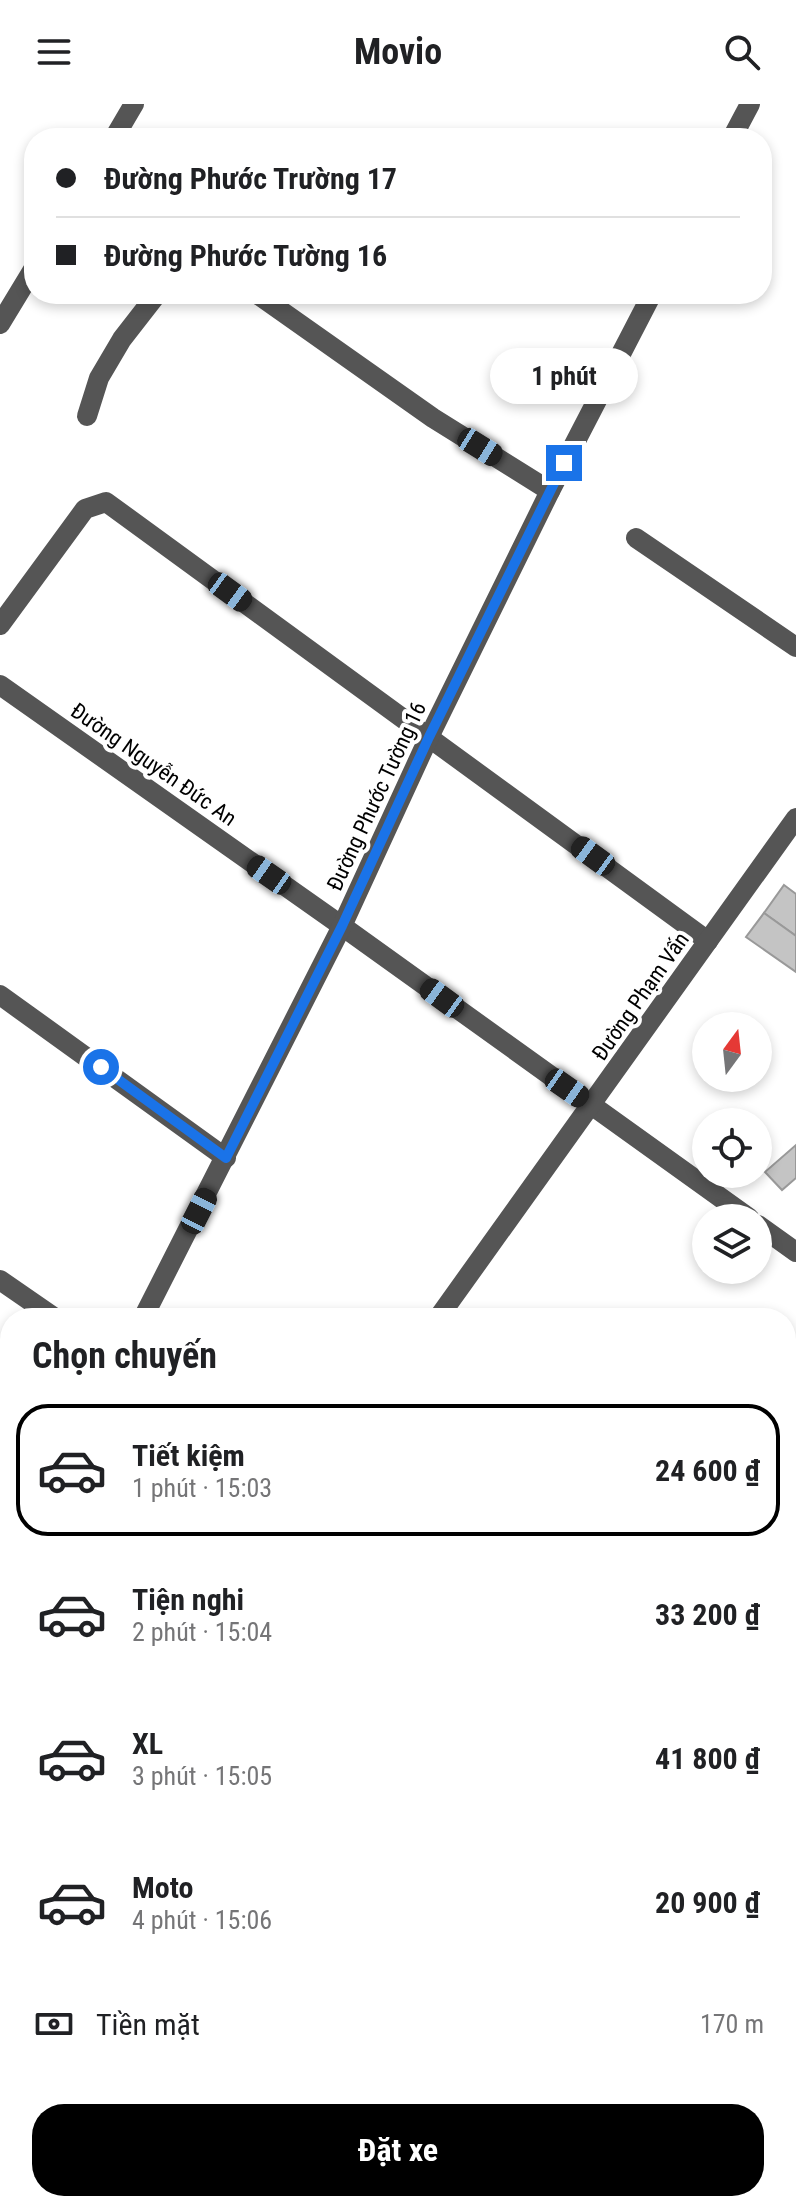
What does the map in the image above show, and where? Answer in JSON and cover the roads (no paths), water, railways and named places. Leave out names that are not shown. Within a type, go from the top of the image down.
[{"type":"street","points":[[120,128],[134,104]]},
{"type":"street","points":[[737,128],[750,104]]},
{"type":"street","points":[[0,324],[24,284]]},
{"type":"street","points":[[87,416],[99,378],[122,339],[149,304]]},
{"type":"street","points":[[271,304],[433,418],[550,491]]},
{"type":"street","name":"Đường Phước Tường 16","points":[[148,1308],[342,926],[429,737],[550,491],[647,304]]},
{"type":"street","points":[[0,625],[85,509],[106,502],[708,941]]},
{"type":"street","points":[[636,538],[796,647]]},
{"type":"street","name":"Đường Nguyễn Đức An","points":[[0,685],[729,1204]]},
{"type":"street","name":"Đường Phạm Vấn","points":[[445,1308],[796,818]]},
{"type":"street","points":[[0,995],[226,1158]]},
{"type":"street","points":[[772,1235],[796,1252]]},
{"type":"street","points":[[0,1280],[41,1308]]}]
